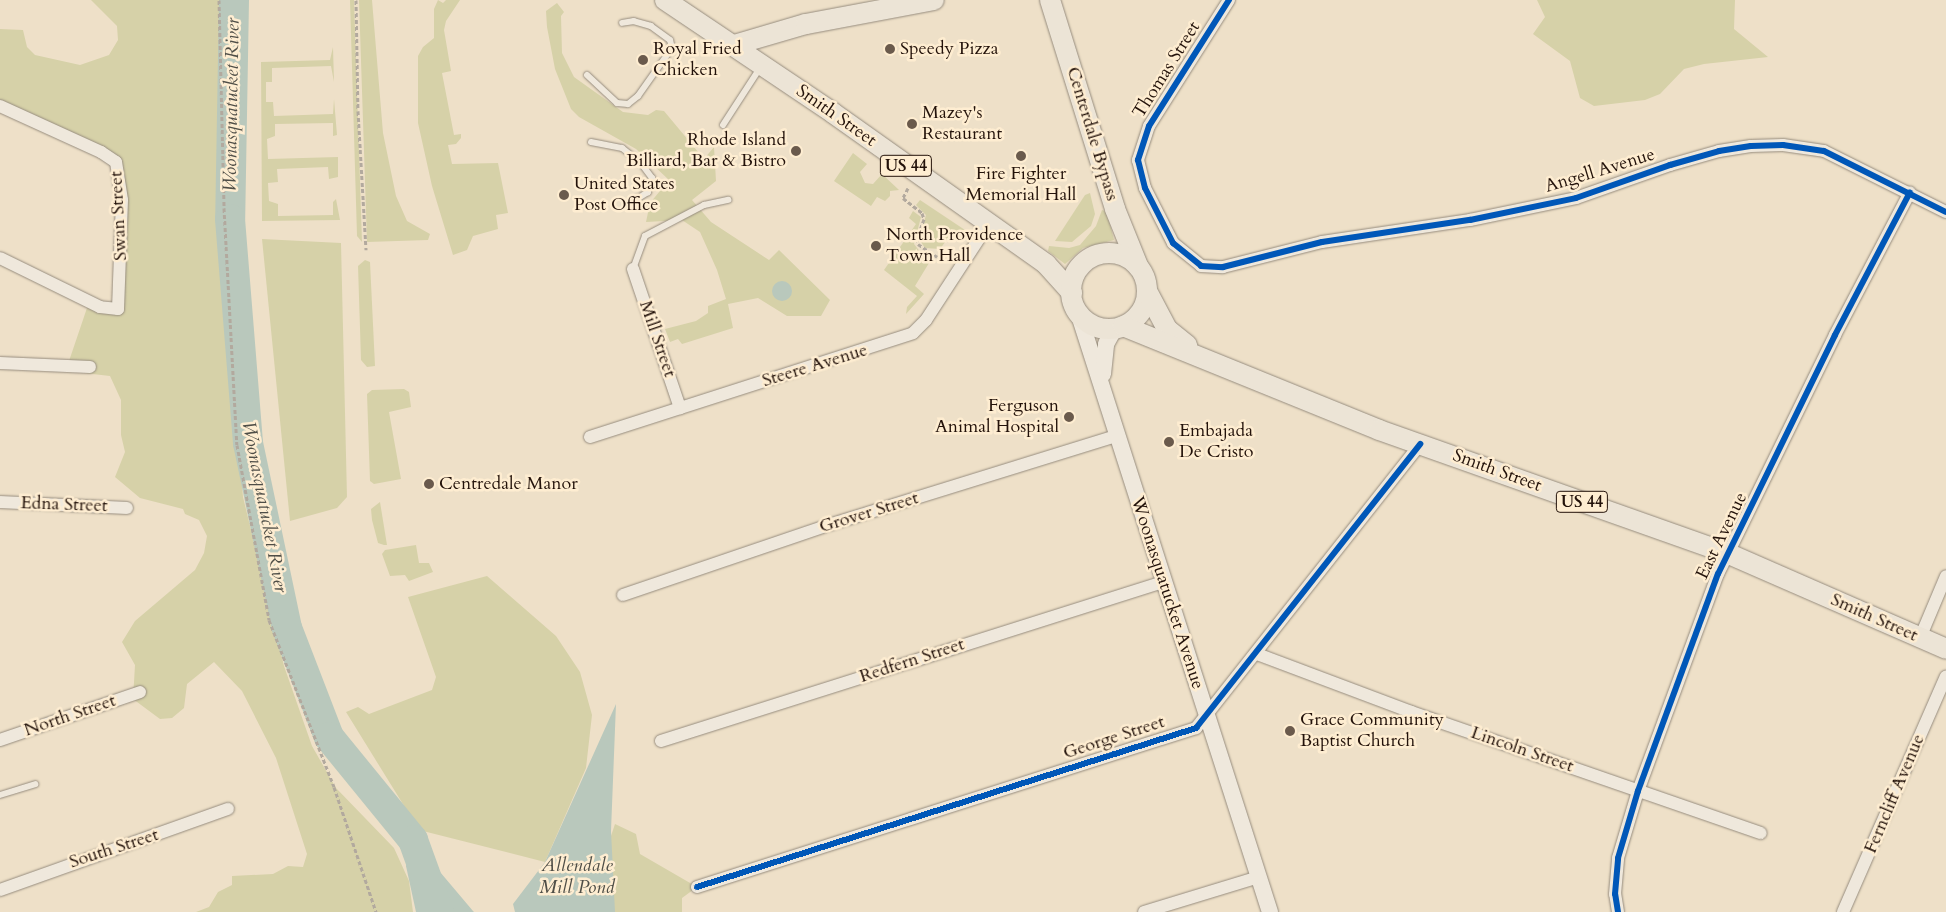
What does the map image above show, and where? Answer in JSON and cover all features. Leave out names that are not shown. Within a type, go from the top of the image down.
[{"type":"main road","name":"Smith Street","points":[[665,0],[762,64],[988,225],[1046,264],[1075,303]]},
{"type":"main road","points":[[734,45],[806,24],[934,0]]},
{"type":"main road","name":"Centerdale Bypass","points":[[1050,0],[1115,209],[1138,266]]},
{"type":"main road","points":[[1100,254],[1121,255],[1138,266],[1147,292],[1143,309],[1119,327],[1098,327],[1075,303],[1076,273],[1082,265],[1100,254]]},
{"type":"main road","name":"Smith Street","points":[[1147,292],[1167,329],[1214,362]]},
{"type":"main road","name":"Smith Street","points":[[1119,327],[1214,362],[1420,444],[1729,554],[1946,649]]},
{"type":"street","name":"Thomas Street","points":[[1223,267],[1200,266],[1173,243],[1145,188],[1138,160],[1149,126],[1228,0]]},
{"type":"street","name":"Swan Street","points":[[0,106],[100,152],[116,162],[122,200],[118,309],[100,307],[0,258]]},
{"type":"street","name":"Angell Avenue","points":[[1223,267],[1313,244],[1470,220],[1576,198],[1670,165],[1719,151],[1751,146],[1783,145],[1824,151],[1910,192],[1946,212]]},
{"type":"street","name":"East Avenue","points":[[1618,912],[1615,894],[1618,858],[1638,790],[1718,574],[1835,335],[1910,192]]},
{"type":"street","name":"Steere Avenue","points":[[590,437],[913,333],[926,320],[988,225]]},
{"type":"street","name":"Mill Street","points":[[633,269],[680,408]]},
{"type":"street","name":"Woonasquatucket Avenue","points":[[1075,303],[1270,912]]},
{"type":"street","name":"Woonasquatucket Avenue","points":[[1103,387],[1104,352],[1119,327]]},
{"type":"street","points":[[0,363],[90,366]]},
{"type":"street","name":"Grover Street","points":[[622,595],[832,524],[1117,436]]},
{"type":"street","name":"George Street","points":[[697,887],[1196,728],[1207,717],[1420,444]]},
{"type":"street","name":"Edna Street","points":[[0,502],[127,508]]},
{"type":"street","points":[[1920,638],[1946,576]]},
{"type":"street","name":"Redfern Street","points":[[661,741],[1163,582]]},
{"type":"street","name":"Lincoln Street","points":[[1256,654],[1411,712],[1761,833]]},
{"type":"street","name":"Ferncliff Avenue","points":[[1844,912],[1946,676]]},
{"type":"street","name":"North Street","points":[[0,740],[140,692]]},
{"type":"street","name":"South Street","points":[[0,890],[228,809]]},
{"type":"street","points":[[1144,912],[1259,877]]},
{"type":"lane","points":[[587,75],[618,103],[628,104],[638,96],[672,48],[670,40],[651,26],[634,20],[622,23]]},
{"type":"lane","points":[[723,125],[762,64]]},
{"type":"lane","points":[[591,142],[622,148],[640,162],[652,178],[648,192],[627,205]]},
{"type":"lane","points":[[633,269],[645,236],[704,205],[728,200]]},
{"type":"lane","points":[[0,795],[34,784]]},
{"type":"path","points":[[219,0],[224,208],[237,445],[269,620],[334,787],[376,912]]},
{"type":"path","points":[[356,0],[363,227],[366,250]]},
{"type":"path","points":[[908,188],[903,198],[922,213],[924,219],[917,238],[918,244],[937,257]]},
{"type":"shaded area","points":[[91,0],[234,0],[229,130],[224,171],[222,263],[228,298],[230,358],[243,497],[284,666],[312,746],[336,788],[394,848],[409,881],[413,912],[196,912],[209,907],[218,892],[232,885],[232,876],[273,874],[288,866],[303,867],[307,854],[276,758],[242,691],[214,662],[187,684],[184,708],[172,718],[160,719],[133,699],[135,665],[122,642],[135,621],[195,570],[204,553],[207,536],[199,520],[185,514],[183,509],[140,498],[115,477],[125,452],[121,435],[121,400],[110,376],[75,372],[68,364],[88,305],[116,312],[120,180],[108,161],[0,110],[0,29],[23,30],[27,47],[35,55],[80,65],[109,55],[118,40],[117,26]]},
{"type":"shaded area","points":[[350,0],[354,0],[362,242],[357,236]]},
{"type":"shaded area","points":[[359,0],[372,0],[383,133],[396,196],[407,221],[430,234],[428,240],[367,242]]},
{"type":"shaded area","points":[[438,0],[443,3],[446,0],[460,0],[446,21],[444,30],[451,71],[442,73],[454,135],[461,134],[461,138],[456,144],[448,145],[452,164],[498,163],[508,213],[496,215],[498,229],[473,236],[467,250],[453,255],[432,186],[418,123],[418,56],[423,47],[434,38],[434,9]]},
{"type":"shaded area","points":[[1537,0],[1735,0],[1734,29],[1768,57],[1704,64],[1684,69],[1660,94],[1645,100],[1594,106],[1580,98],[1570,61],[1533,34],[1545,17]]},
{"type":"shaded area","points":[[557,3],[564,12],[561,16],[562,53],[574,77],[623,112],[648,115],[656,110],[664,111],[704,159],[714,147],[716,181],[692,200],[711,222],[769,260],[779,250],[830,300],[821,316],[787,316],[758,298],[728,304],[733,328],[682,344],[678,339],[670,342],[665,329],[696,321],[708,313],[708,306],[726,299],[717,270],[700,232],[682,220],[646,222],[650,203],[669,180],[636,149],[579,117],[571,109],[555,69],[547,27],[546,11]]},
{"type":"shaded area","points":[[333,47],[334,82],[331,66],[272,68],[272,82],[266,82],[266,102],[273,102],[274,116],[333,114],[334,99],[337,135],[333,136],[333,123],[275,124],[275,136],[267,139],[268,159],[338,157],[338,177],[329,179],[328,167],[277,169],[278,182],[268,183],[269,201],[278,204],[278,216],[333,215],[333,202],[336,199],[340,220],[262,221],[261,62],[330,60]]},
{"type":"shaded area","points":[[853,153],[867,164],[860,172],[865,183],[873,184],[882,174],[899,190],[890,191],[890,196],[885,201],[877,197],[871,206],[834,181]]},
{"type":"shaded area","points":[[1090,193],[1095,214],[1091,226],[1072,242],[1055,241],[1085,195]]},
{"type":"shaded area","points":[[920,200],[968,232],[966,237],[954,230],[940,249],[925,248],[919,239],[926,215],[916,205]]},
{"type":"shaded area","points":[[1102,210],[1107,212],[1114,240],[1083,248],[1065,264],[1048,251],[1049,246],[1069,248],[1080,245],[1096,226]]},
{"type":"shaded area","points":[[913,211],[921,217],[914,244],[929,263],[915,286],[924,294],[906,314],[907,307],[917,296],[884,270],[916,224],[909,218]]},
{"type":"shaded area","points":[[262,239],[341,243],[347,497],[337,508],[290,521]]},
{"type":"shaded area","points":[[365,260],[370,262],[375,366],[367,367],[361,360],[358,266]]},
{"type":"shaded area","points":[[404,389],[409,392],[411,407],[389,412],[401,479],[374,484],[370,481],[367,394],[372,390]]},
{"type":"shaded area","points":[[380,502],[387,545],[378,543],[372,520],[371,509]]},
{"type":"shaded area","points":[[416,545],[419,563],[429,563],[433,572],[409,581],[405,575],[390,576],[382,554],[385,550]]},
{"type":"shaded area","points":[[487,576],[556,636],[580,672],[592,715],[586,768],[545,862],[419,830],[346,712],[358,707],[369,714],[432,690],[436,677],[408,597]]},
{"type":"shaded area","points":[[615,824],[636,834],[640,854],[697,887],[682,898],[682,912],[574,912],[607,848]]},
{"type":"water","points":[[782,281],[789,284],[792,291],[789,298],[782,301],[775,298],[772,291],[775,284]]},
{"type":"water","name":"Allendale Mill Pond","points":[[616,704],[611,831],[615,912],[515,912],[513,904],[545,862]]},
{"type":"water","points":[[413,840],[474,912],[416,912],[406,866]]},
{"type":"waterway","name":"Woonasquatucket River","points":[[234,0],[230,219],[248,443],[287,628],[329,737],[413,840],[439,912]]},
{"type":"cycle path","points":[[1229,0],[1149,126],[1138,160],[1145,188],[1173,243],[1201,266],[1223,267],[1322,242],[1470,220],[1576,198],[1670,165],[1719,151],[1751,146],[1783,145],[1824,151],[1946,212]]},
{"type":"cycle path","points":[[1618,912],[1615,894],[1618,858],[1638,791],[1718,574],[1835,335],[1910,192]]},
{"type":"cycle path","points":[[697,887],[1196,728],[1420,444]]},
{"type":"place","name":"Speedy Pizza","points":[[890,49]]},
{"type":"place","name":"Royal Fried Chicken","points":[[643,60]]},
{"type":"place","name":"Mazey's Restaurant","points":[[912,124]]},
{"type":"place","name":"Rhode Island Billiard, Bar & Bistro","points":[[796,151]]},
{"type":"place","name":"Fire Fighter Memorial Hall","points":[[1021,156]]},
{"type":"place","name":"United States Post Office","points":[[564,195]]},
{"type":"place","name":"North Providence Town Hall","points":[[876,246]]},
{"type":"place","name":"Ferguson Animal Hospital","points":[[1069,417]]},
{"type":"place","name":"Embajada De Cristo","points":[[1169,442]]},
{"type":"place","name":"Centredale Manor","points":[[429,484]]},
{"type":"place","name":"Grace Community Baptist Church","points":[[1290,731]]}]
